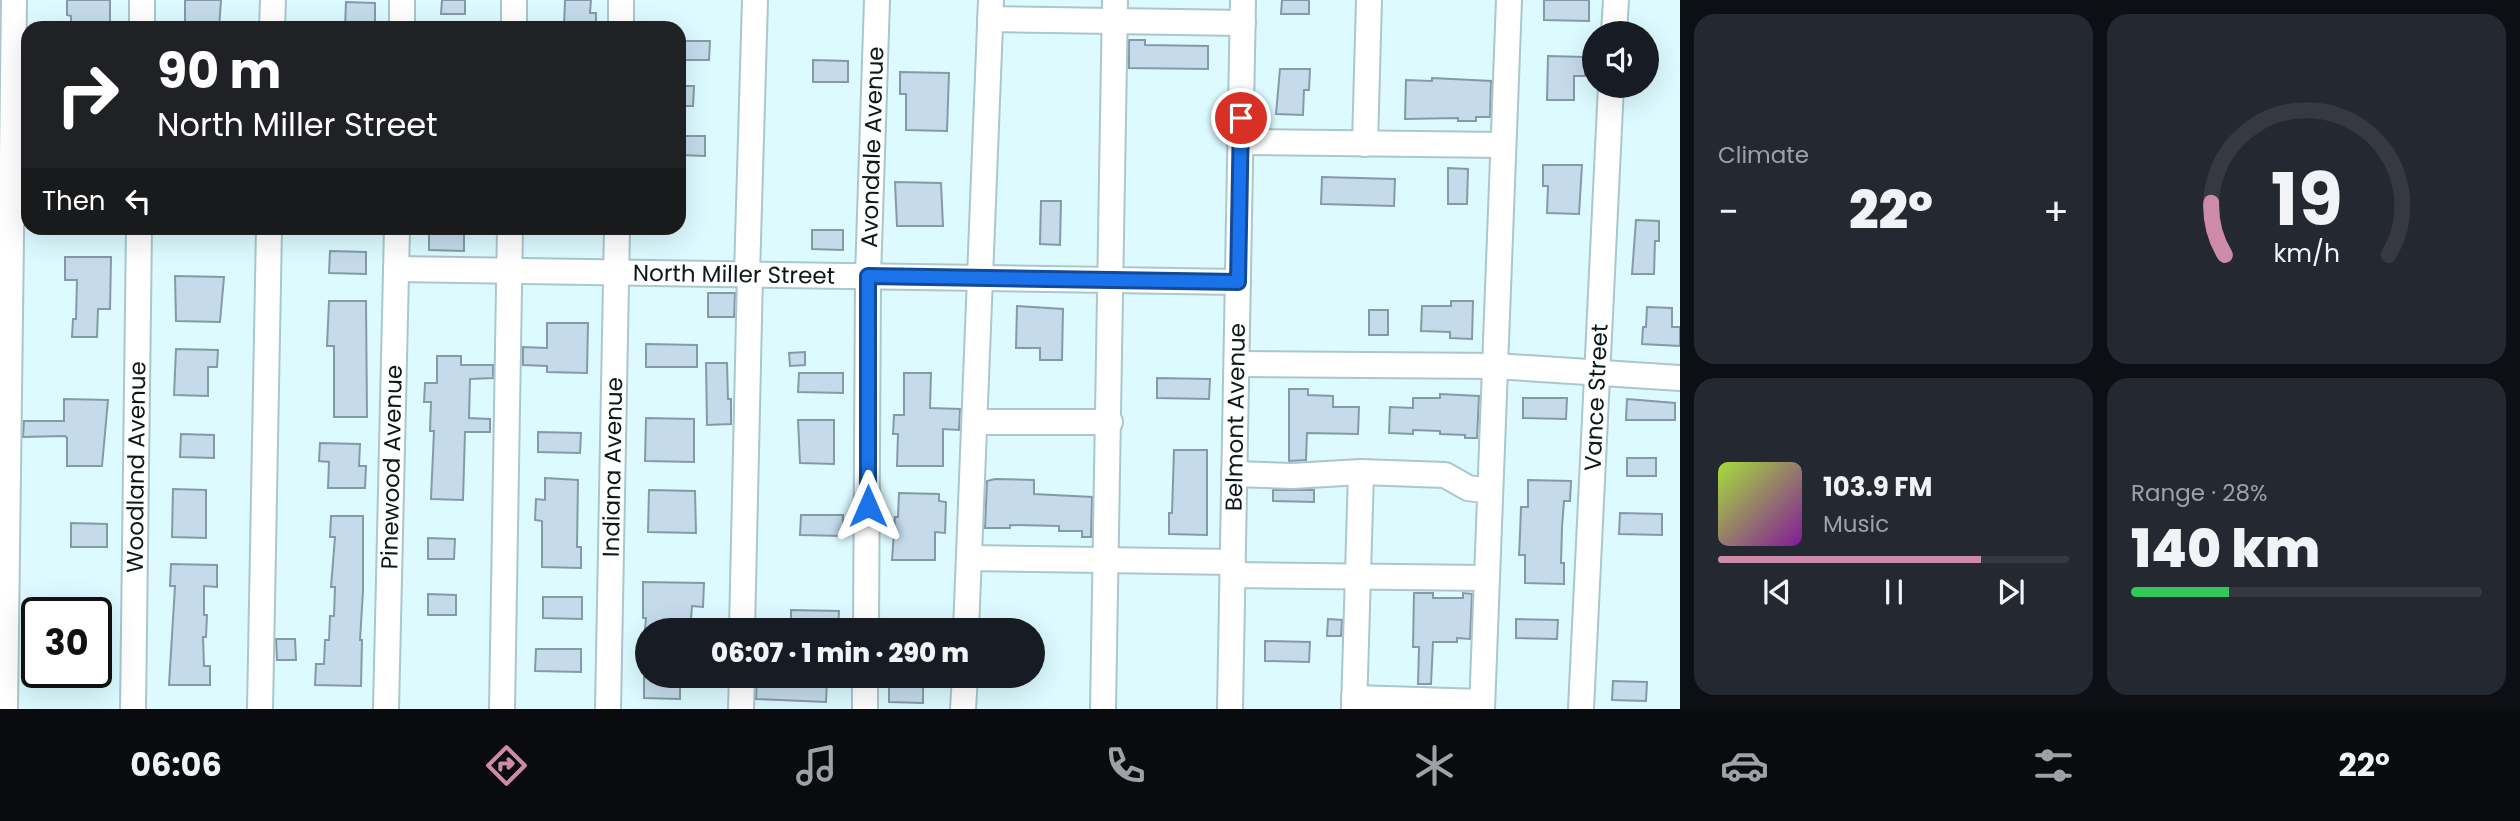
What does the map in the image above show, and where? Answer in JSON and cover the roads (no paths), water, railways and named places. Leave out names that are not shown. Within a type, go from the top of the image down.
[{"type":"street","points":[[5,709],[14,0]]},
{"type":"street","points":[[142,0],[142,21]]},
{"type":"street","points":[[272,21],[273,0]]},
{"type":"street","points":[[402,0],[402,21]]},
{"type":"street","points":[[514,0],[514,21]]},
{"type":"street","points":[[621,0],[621,21]]},
{"type":"street","points":[[743,618],[755,0]]},
{"type":"street","name":"Avondale Avenue","points":[[866,618],[868,276],[877,0]]},
{"type":"street","points":[[1365,144],[1369,0]]},
{"type":"street","points":[[1361,472],[1354,704],[1482,705],[1509,0]]},
{"type":"street","points":[[1615,21],[1616,0]]},
{"type":"street","points":[[966,618],[991,10],[1243,11]]},
{"type":"street","points":[[1103,709],[1115,10]]},
{"type":"street","name":"Belmont Avenue","points":[[1230,709],[1243,11]]},
{"type":"street","name":"Vance Street","points":[[1581,709],[1610,98]]},
{"type":"street","points":[[1241,142],[1503,145]]},
{"type":"street","name":"Woodland Avenue","points":[[133,709],[139,235]]},
{"type":"street","points":[[260,709],[269,235]]},
{"type":"street","name":"Pinewood Avenue","points":[[386,709],[397,235]]},
{"type":"street","points":[[502,709],[510,235]]},
{"type":"street","name":"Indiana Avenue","points":[[608,709],[617,235]]},
{"type":"street","name":"North Miller Street","points":[[396,270],[1238,282]]},
{"type":"street","points":[[1237,364],[1495,366],[1680,378]]},
{"type":"street","points":[[975,422],[1110,422]]},
{"type":"street","points":[[1234,474],[1292,476],[1361,472],[1445,475],[1468,488],[1490,491]]},
{"type":"street","points":[[969,558],[1104,560],[1357,576],[1485,578]]},
{"type":"street","points":[[741,688],[741,709]]},
{"type":"street","points":[[864,709],[865,688]]},
{"type":"street","points":[[963,709],[964,688]]}]
